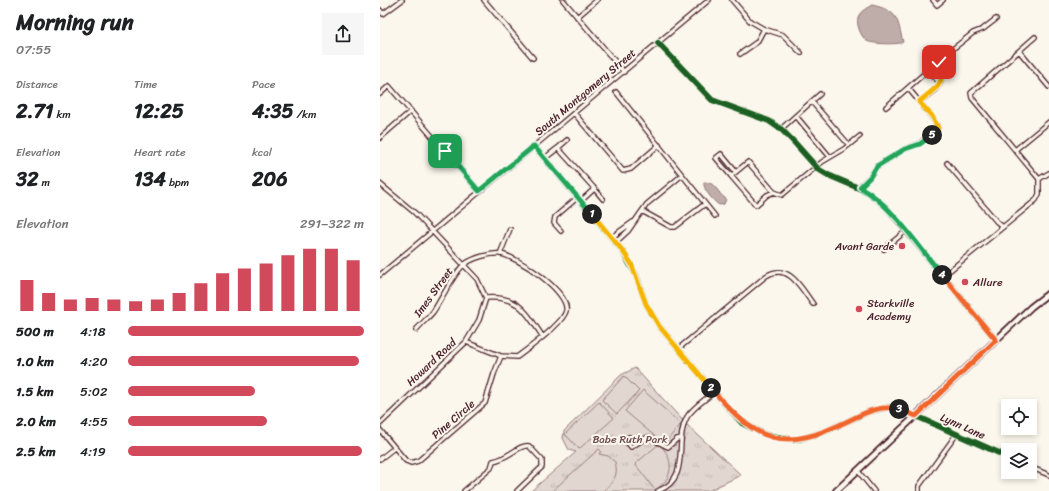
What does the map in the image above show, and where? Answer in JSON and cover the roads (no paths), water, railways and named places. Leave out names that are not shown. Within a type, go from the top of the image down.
[{"type":"main road","points":[[836,491],[996,340],[1049,293]]},
{"type":"street","points":[[380,10],[384,14],[402,0]]},
{"type":"street","points":[[484,0],[533,58]]},
{"type":"street","points":[[562,0],[624,72]]},
{"type":"street","points":[[576,17],[597,0]]},
{"type":"street","name":"South Montgomery Street","points":[[380,275],[709,0]]},
{"type":"street","points":[[732,0],[750,22],[764,29],[783,35],[800,53]]},
{"type":"street","points":[[933,0],[937,5],[943,0]]},
{"type":"street","points":[[919,102],[940,83],[940,59],[973,33],[983,29],[996,19]]},
{"type":"street","points":[[740,54],[757,42],[764,29]]},
{"type":"street","points":[[943,276],[1003,227],[1008,225],[1036,200],[1040,194],[1039,179],[972,98],[970,93],[1036,37]]},
{"type":"street","points":[[658,43],[712,100],[757,116],[781,129],[816,167],[828,175],[860,187],[887,208],[996,340]]},
{"type":"street","points":[[1019,51],[1049,85]]},
{"type":"street","points":[[886,107],[926,72],[929,72],[940,83]]},
{"type":"street","points":[[380,94],[389,86],[479,191]]},
{"type":"street","points":[[860,187],[870,177],[877,166],[905,149],[920,144],[936,132],[938,128],[937,123],[908,88]]},
{"type":"street","points":[[616,92],[659,145],[681,176],[716,216]]},
{"type":"street","points":[[781,129],[820,94]]},
{"type":"street","points":[[812,102],[849,145]]},
{"type":"street","points":[[380,138],[411,112]]},
{"type":"street","points":[[574,114],[623,171],[631,169],[659,145]]},
{"type":"street","points":[[796,116],[830,157]]},
{"type":"street","points":[[1015,150],[1049,122]]},
{"type":"street","points":[[731,176],[748,162],[774,192],[779,195],[787,192],[816,167],[860,136]]},
{"type":"street","points":[[545,158],[567,140]]},
{"type":"street","name":"Lynn Lane","points":[[534,146],[612,237],[631,263],[652,316],[714,392],[742,422],[766,435],[783,439],[800,439],[814,436],[870,410],[880,408],[898,409],[1001,454]]},
{"type":"street","points":[[558,148],[603,199]]},
{"type":"street","points":[[736,172],[722,154],[716,158],[756,205],[767,195],[774,192]]},
{"type":"street","points":[[947,163],[997,222],[1003,227]]},
{"type":"street","points":[[1039,179],[1049,173]]},
{"type":"street","points":[[616,242],[628,231],[647,204],[681,176]]},
{"type":"street","points":[[380,184],[415,213],[477,279],[486,298],[502,298],[514,302],[525,310],[543,337]]},
{"type":"street","points":[[561,231],[554,223],[555,217],[593,190],[593,187]]},
{"type":"street","points":[[642,211],[671,227],[675,227],[705,204]]},
{"type":"street","points":[[612,237],[634,222]]},
{"type":"street","points":[[500,254],[510,229]]},
{"type":"street","points":[[884,249],[906,231]]},
{"type":"street","points":[[463,264],[489,255],[500,254],[532,268],[564,300],[566,312],[543,337],[517,357],[501,356],[466,342]]},
{"type":"street","name":"Imes Street","points":[[416,330],[431,314],[463,264]]},
{"type":"street","points":[[678,349],[774,271],[784,272],[789,275],[813,304]]},
{"type":"street","name":"Howard Road","points":[[380,424],[466,342],[479,320],[486,298]]},
{"type":"street","name":"Pine Circle","points":[[394,448],[406,462],[411,463],[418,461],[466,421],[485,403],[501,356]]},
{"type":"street","points":[[658,491],[669,484],[677,474],[682,438],[687,418],[692,411],[714,392]]},
{"type":"street","points":[[380,430],[394,448],[380,459]]},
{"type":"street","points":[[918,491],[919,486],[956,434]]},
{"type":"street","points":[[641,440],[648,437],[668,447],[677,439],[682,438]]},
{"type":"street","points":[[464,491],[491,468],[493,461],[502,460],[522,446],[529,446],[542,460],[542,467],[517,491]]},
{"type":"street","points":[[1037,469],[1049,475]]},
{"type":"street","points":[[858,471],[874,491]]},
{"type":"place","name":"Avant Garde","points":[[902,246]]},
{"type":"place","name":"Allure","points":[[965,282]]},
{"type":"place","name":"Starkville Academy","points":[[859,309]]},
{"type":"park label","name":"Babe Ruth Park","points":[[630,439]]}]
